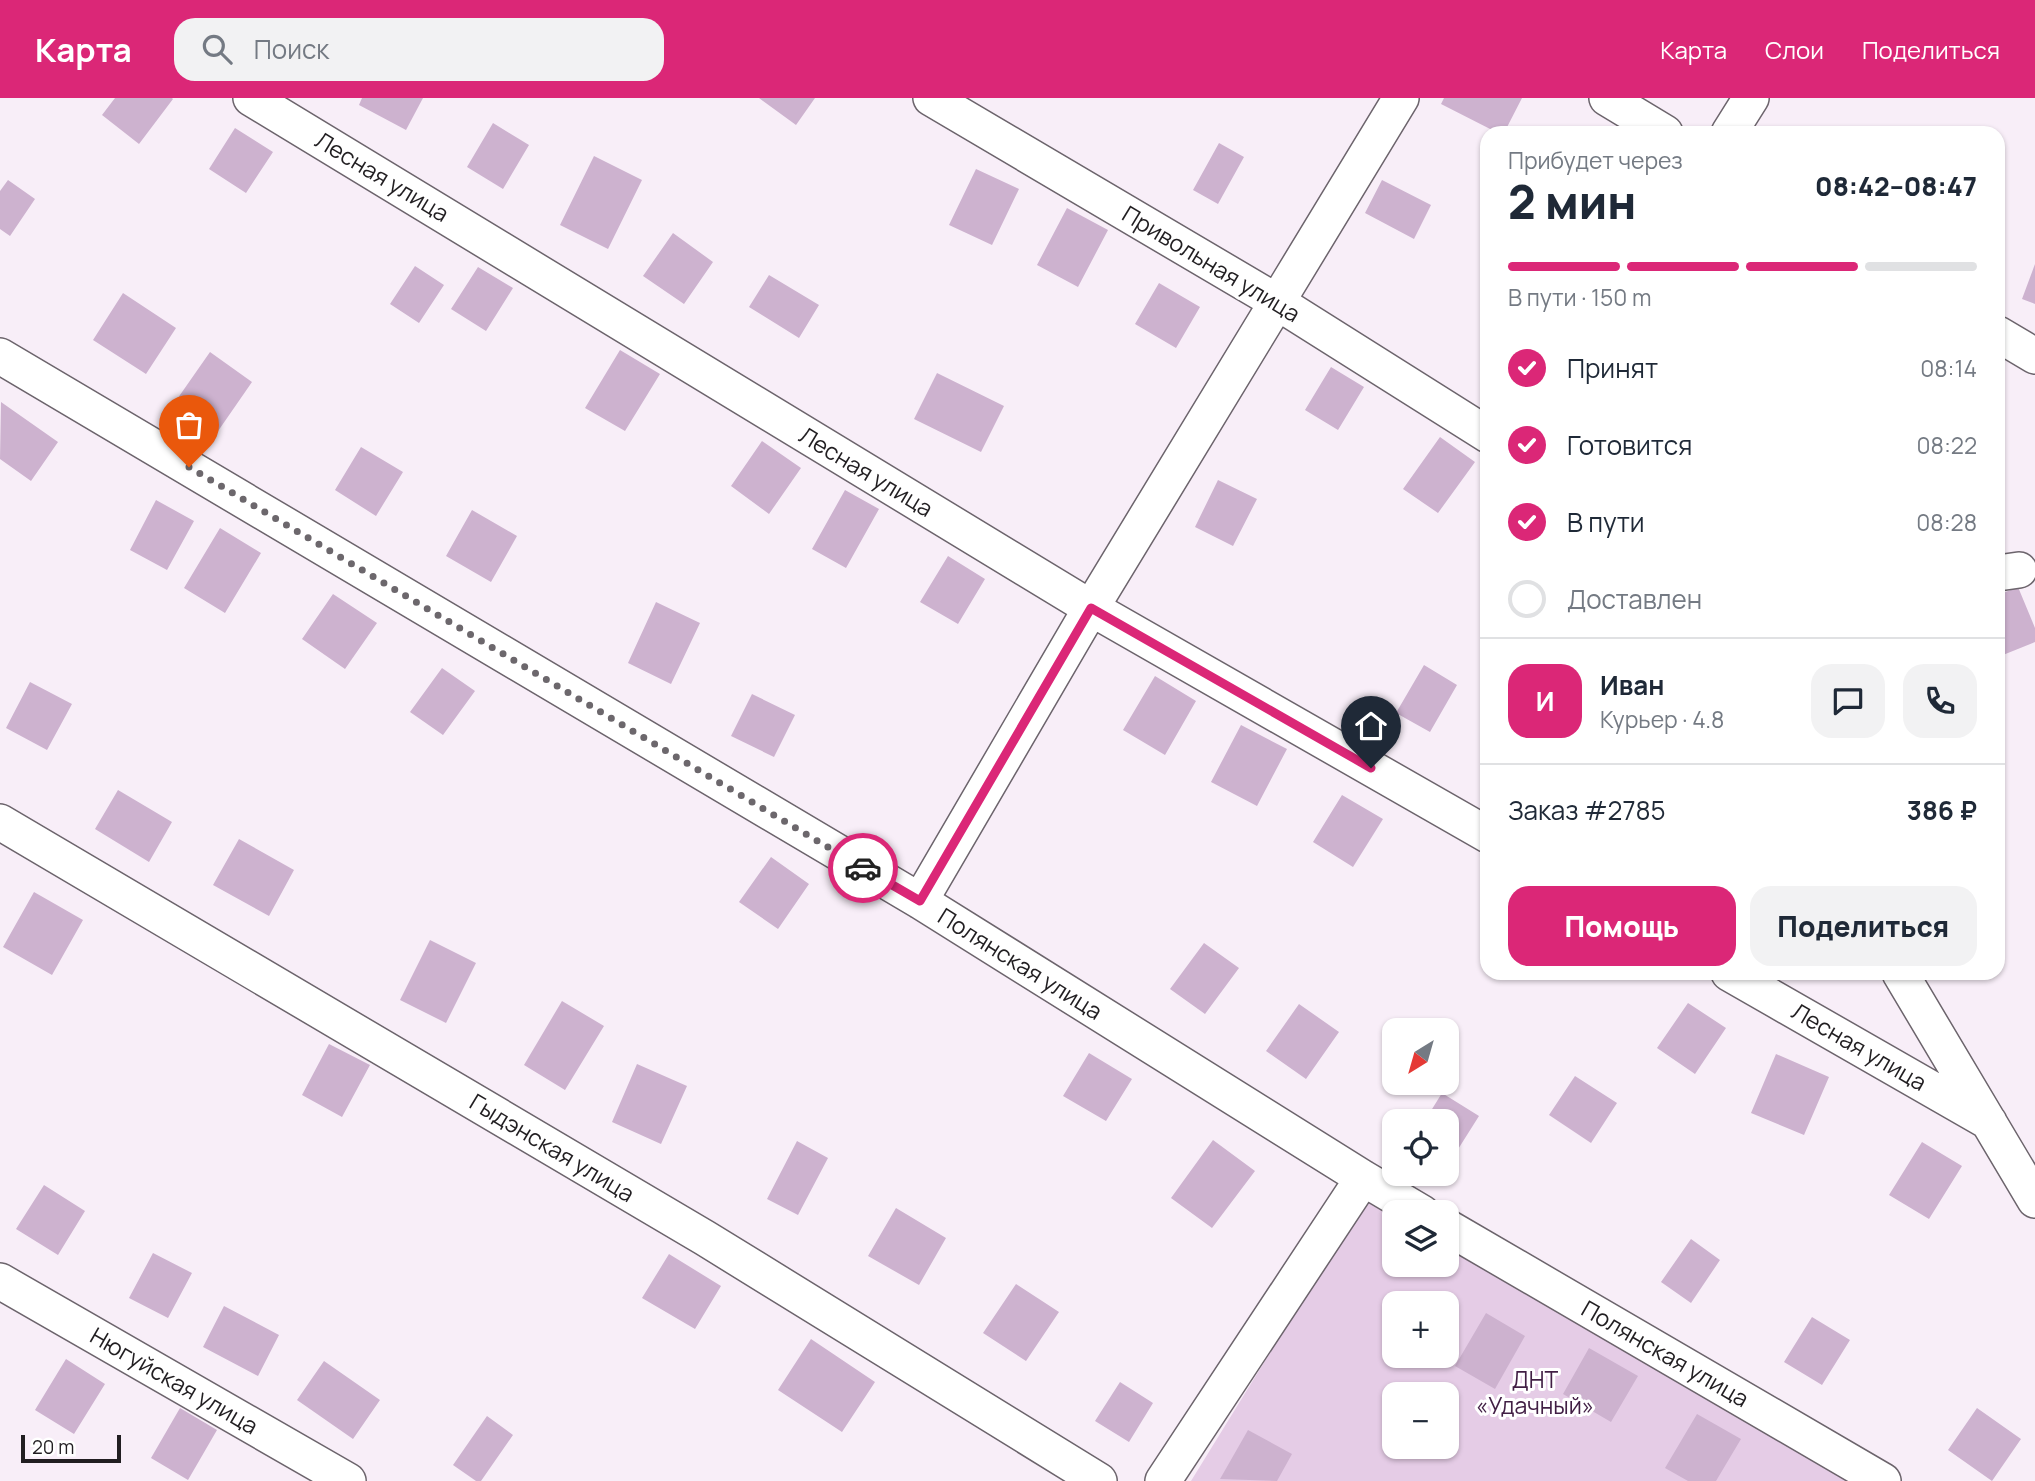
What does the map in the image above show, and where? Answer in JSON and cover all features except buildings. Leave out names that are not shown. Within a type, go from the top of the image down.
[{"type":"street","name":"Лесная улица","points":[[251,98],[1091,608],[1480,830]]},
{"type":"street","name":"Привольная улица","points":[[931,98],[1277,302],[1480,430]]},
{"type":"street","points":[[920,901],[1091,608],[1401,98]]},
{"type":"street","points":[[1607,98],[1653,126]]},
{"type":"street","points":[[1733,126],[1751,98]]},
{"type":"street","points":[[2005,338],[2035,356]]},
{"type":"street","name":"Полянская улица","points":[[0,356],[920,901],[1400,1200]]},
{"type":"street","name":"Гыдэнская улица","points":[[0,821],[705,1238],[1100,1481]]},
{"type":"street","name":"Лесная улица","points":[[1741,980],[1989,1122]]},
{"type":"street","points":[[1904,980],[2035,1200]]},
{"type":"street","points":[[1163,1481],[1363,1178]]},
{"type":"street","name":"Полянская улица","points":[[1459,1234],[1883,1481]]},
{"type":"street","name":"Нюгуйская улица","points":[[0,1281],[348,1481]]},
{"type":"green space","name":"ДНТ «Удачный»","points":[[1367,1195],[1382,1205],[1382,1277],[1459,1277],[1459,1248],[1863,1481],[1191,1481]]},
{"type":"way so far","points":[[189,467],[863,868]]},
{"type":"route","points":[[863,868],[920,901],[1091,608],[1371,768]]}]
